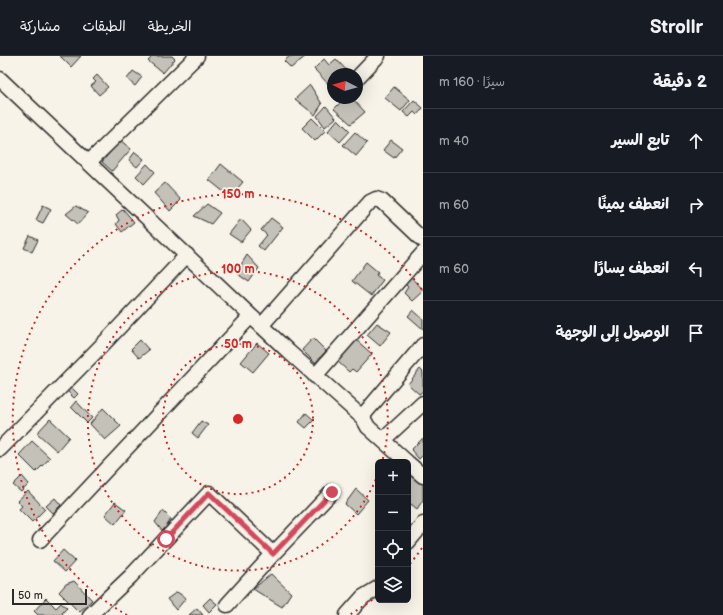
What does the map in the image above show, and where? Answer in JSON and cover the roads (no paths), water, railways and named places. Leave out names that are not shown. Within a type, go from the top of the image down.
[{"type":"street","points":[[89,162],[197,56]]},
{"type":"street","points":[[363,72],[378,56]]},
{"type":"street","points":[[0,79],[261,326],[363,418],[368,426],[405,459]]},
{"type":"street","points":[[261,326],[370,202],[376,199],[382,201],[423,240]]},
{"type":"street","points":[[315,376],[423,254]]},
{"type":"street","points":[[0,449],[108,339],[187,255]]},
{"type":"street","points":[[40,540],[251,316]]},
{"type":"street","points":[[363,418],[365,413],[423,345]]},
{"type":"street","points":[[383,440],[423,403]]},
{"type":"street","points":[[411,465],[423,476]]},
{"type":"street","points":[[227,605],[332,492]]},
{"type":"street","points":[[90,615],[106,598],[131,576],[209,493],[273,554]]},
{"type":"street","points":[[411,538],[423,524]]},
{"type":"street","points":[[347,615],[363,597],[375,590]]}]
